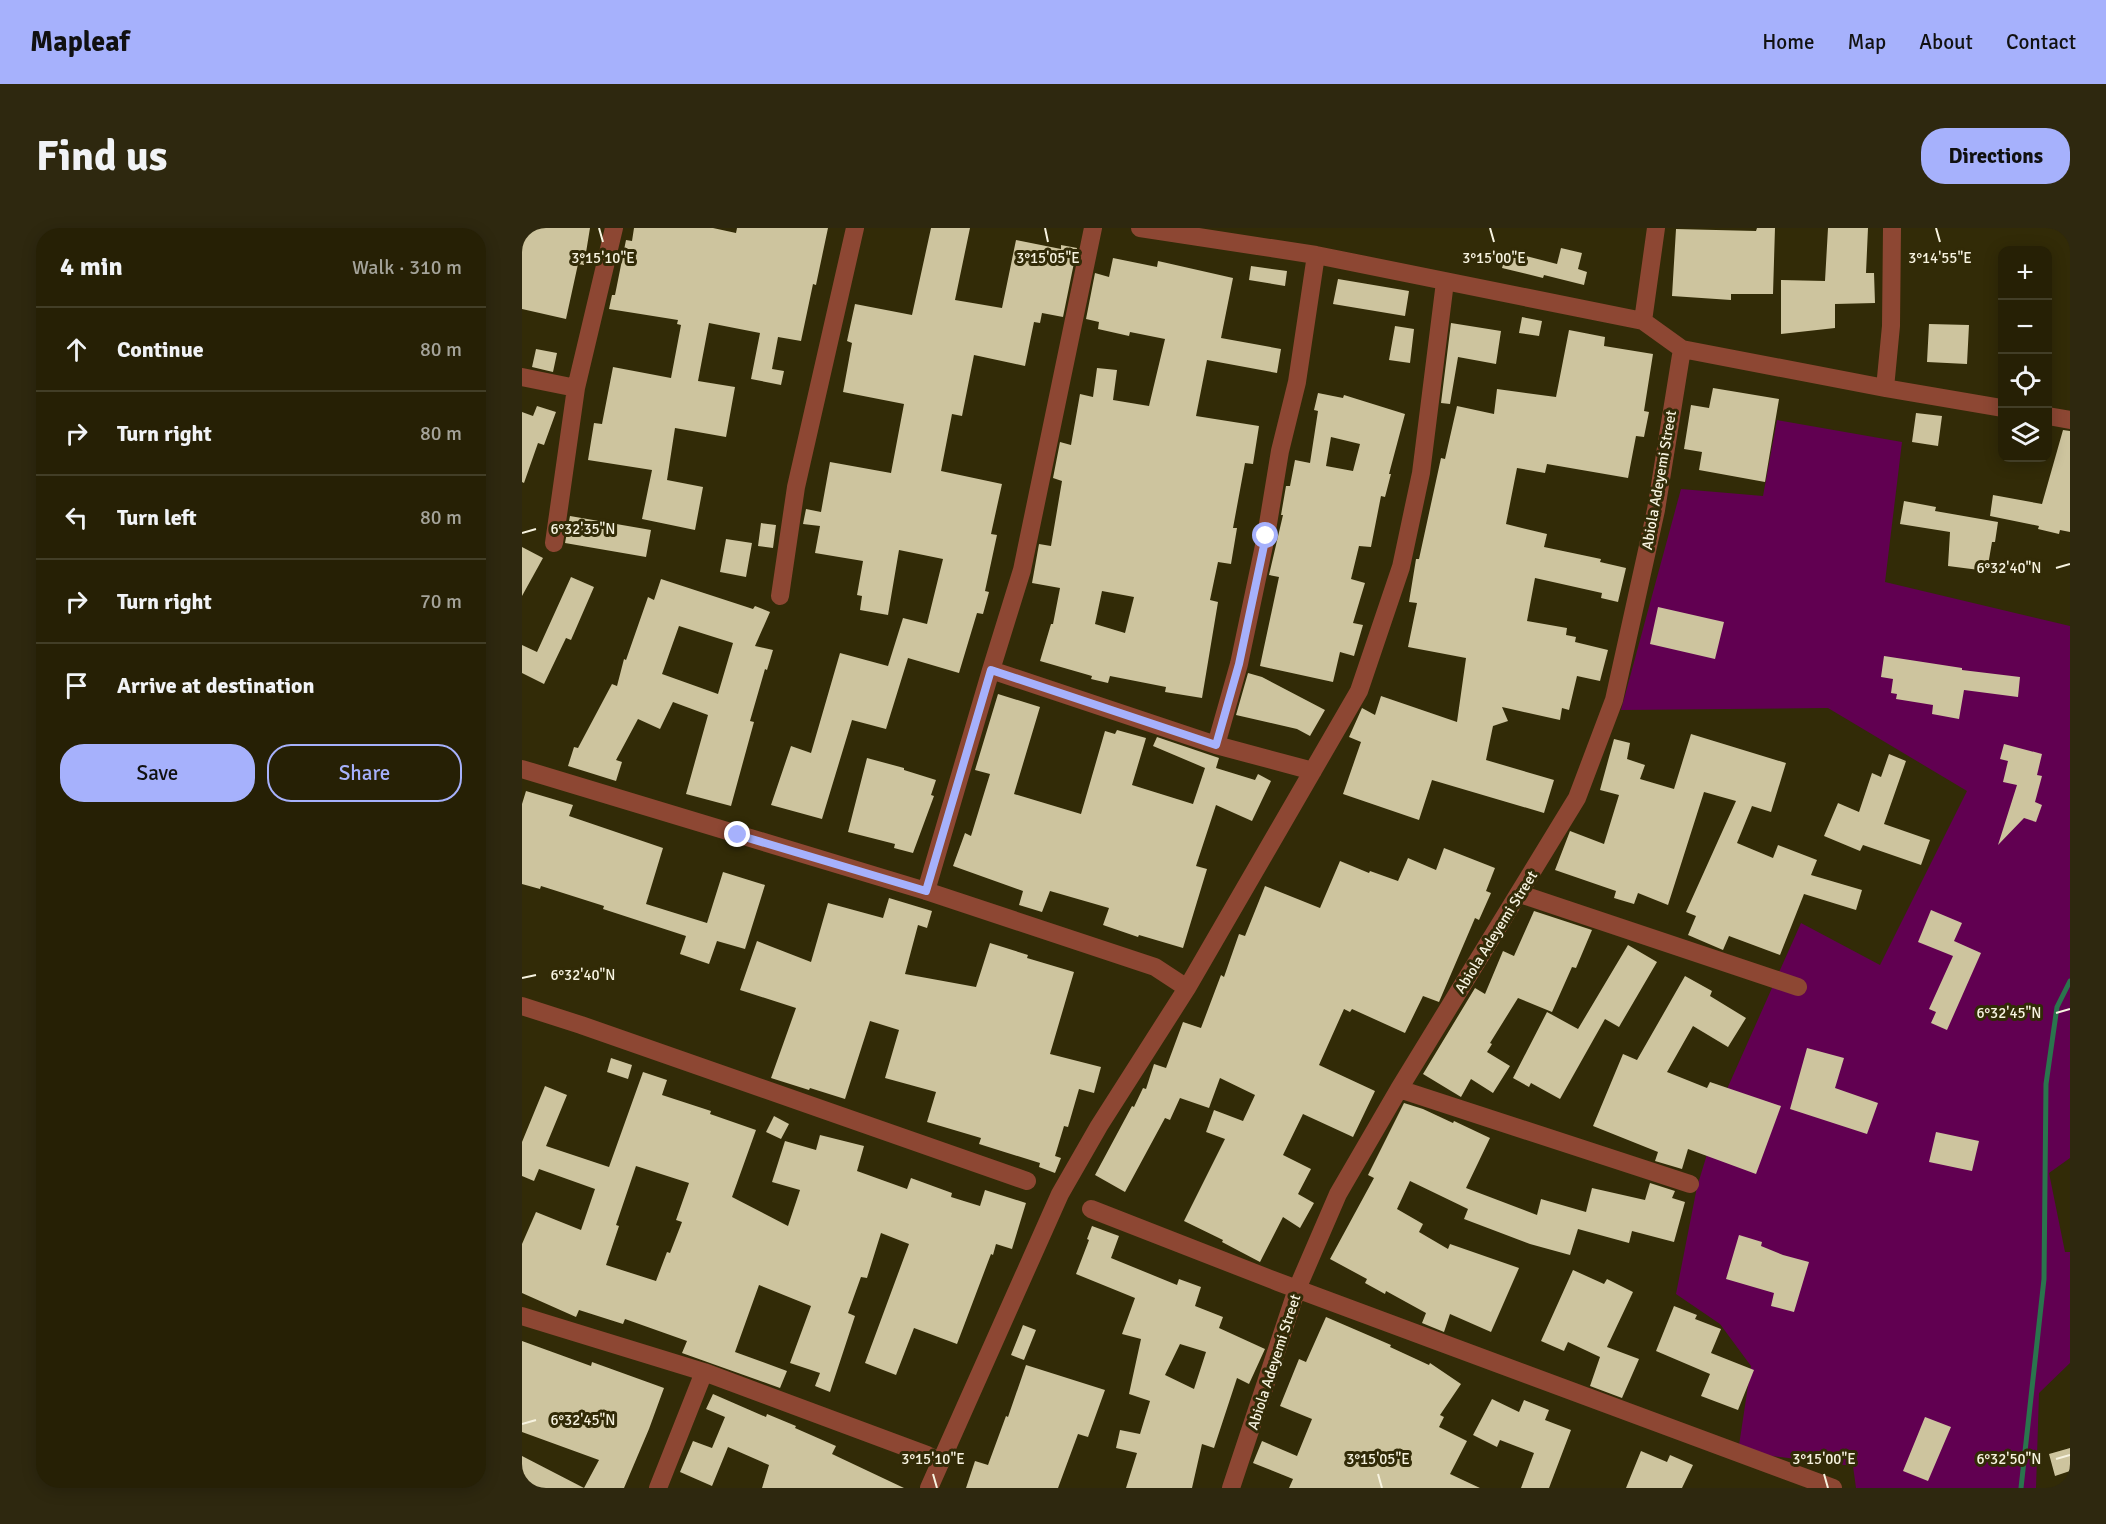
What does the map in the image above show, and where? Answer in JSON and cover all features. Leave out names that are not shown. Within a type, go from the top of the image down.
[{"type":"street","points":[[554,543],[576,388],[615,228]]},
{"type":"street","points":[[780,596],[796,487],[855,228]]},
{"type":"street","points":[[926,891],[1022,570],[1093,228]]},
{"type":"street","points":[[1140,228],[1241,235],[1316,255],[1643,321],[1682,348],[1885,388],[1998,407]]},
{"type":"street","points":[[1643,321],[1656,228]]},
{"type":"street","points":[[1885,388],[1892,326],[1892,228]]},
{"type":"street","points":[[1216,745],[1239,664],[1266,536],[1280,451],[1297,382],[1316,255]]},
{"type":"street","points":[[929,1488],[1059,1194],[1187,988],[1359,691],[1401,567],[1421,472],[1445,282]]},
{"type":"street","name":"Abiola Adeyemi Street","points":[[1232,1488],[1297,1289],[1338,1194],[1399,1089],[1577,798],[1614,700],[1656,510],[1682,348]]},
{"type":"street","points":[[522,377],[576,388]]},
{"type":"street","points":[[2052,417],[2070,420]]},
{"type":"street","points":[[991,670],[1216,745],[1313,771]]},
{"type":"street","points":[[522,768],[926,891],[1155,967],[1187,988]]},
{"type":"street","points":[[1520,894],[1798,987]]},
{"type":"street","points":[[522,1006],[1027,1181]]},
{"type":"street","points":[[1399,1089],[1690,1184]]},
{"type":"street","points":[[1091,1209],[1297,1289],[1833,1488]]},
{"type":"street","points":[[522,1316],[704,1372],[941,1462]]},
{"type":"street","points":[[658,1488],[704,1372]]},
{"type":"shaded area","points":[[1777,420],[1902,442],[1885,582],[2070,626],[2070,1158],[2049,1173],[2065,1252],[2070,1252],[2070,1363],[2039,1393],[2036,1488],[1856,1488],[1853,1466],[1738,1452],[1751,1366],[1720,1324],[1676,1294],[1697,1187],[1727,1089],[1801,923],[1880,965],[1967,791],[1828,708],[1621,710],[1681,489],[1763,496]]},
{"type":"building","points":[[522,228],[590,228],[584,265],[578,264],[566,319],[522,309]]},
{"type":"building","points":[[634,228],[713,228],[736,233],[737,228],[828,228],[801,341],[778,337],[772,369],[784,371],[781,385],[751,379],[760,333],[709,323],[698,381],[735,387],[726,437],[675,428],[667,480],[703,487],[695,530],[642,519],[652,470],[588,460],[594,423],[602,424],[613,367],[671,378],[681,325],[677,324],[678,320],[609,309],[612,295],[615,295],[626,240],[632,241]]},
{"type":"building","points":[[931,228],[970,228],[955,300],[1002,308],[1016,240],[1061,249],[1061,245],[1077,248],[1063,317],[1042,313],[1040,323],[1034,322],[1025,366],[974,355],[962,416],[952,414],[941,471],[1002,484],[991,534],[997,535],[985,591],[989,592],[983,614],[977,613],[959,673],[908,658],[886,729],[852,720],[822,819],[771,805],[791,746],[811,753],[840,653],[888,666],[903,618],[927,624],[943,559],[899,550],[888,615],[860,610],[862,596],[857,595],[863,561],[815,553],[820,526],[803,524],[806,509],[821,512],[830,462],[891,473],[904,404],[843,392],[852,343],[847,341],[855,304],[912,315]]},
{"type":"building","points":[[1757,228],[1775,228],[1773,294],[1731,294],[1731,300],[1672,296],[1676,229],[1756,231]]},
{"type":"building","points":[[1828,228],[1868,228],[1866,273],[1874,273],[1875,303],[1835,304],[1835,328],[1781,334],[1781,280],[1825,281]]},
{"type":"building","points":[[1561,248],[1582,253],[1578,269],[1587,272],[1584,285],[1502,268],[1507,251],[1557,264]]},
{"type":"building","points":[[1113,258],[1157,267],[1158,261],[1233,278],[1221,338],[1281,349],[1277,373],[1207,360],[1196,416],[1259,426],[1253,464],[1245,463],[1233,528],[1237,528],[1231,564],[1218,562],[1210,600],[1218,602],[1202,698],[1165,692],[1166,687],[1110,676],[1108,683],[1040,661],[1051,624],[1053,624],[1060,588],[1032,583],[1039,544],[1051,546],[1062,481],[1053,478],[1060,442],[1071,445],[1080,394],[1093,397],[1097,368],[1117,370],[1113,400],[1149,406],[1165,339],[1130,332],[1129,336],[1098,329],[1099,322],[1086,319],[1095,273],[1109,277]],"holes":[[[1102,591],[1134,597],[1125,633],[1095,624]]]},
{"type":"building","points":[[1251,266],[1287,271],[1285,286],[1249,280]]},
{"type":"building","points":[[1338,279],[1409,291],[1405,316],[1333,304]]},
{"type":"building","points":[[1522,317],[1542,321],[1539,336],[1519,333]]},
{"type":"building","points":[[1451,323],[1501,331],[1496,364],[1458,357],[1450,404],[1441,403]]},
{"type":"building","points":[[1929,324],[1969,325],[1967,364],[1927,362]]},
{"type":"building","points":[[1395,326],[1414,329],[1410,363],[1389,360]]},
{"type":"building","points":[[1569,330],[1605,337],[1604,346],[1653,354],[1644,411],[1649,412],[1644,437],[1636,436],[1628,478],[1547,464],[1545,473],[1517,468],[1506,524],[1547,534],[1544,547],[1601,559],[1600,562],[1626,568],[1618,602],[1601,598],[1602,593],[1535,578],[1527,621],[1567,628],[1566,635],[1576,637],[1575,642],[1608,650],[1600,681],[1577,676],[1569,710],[1562,708],[1560,720],[1502,707],[1508,721],[1493,726],[1486,760],[1554,780],[1544,813],[1432,780],[1419,820],[1343,794],[1361,742],[1349,737],[1362,708],[1375,715],[1381,696],[1457,722],[1466,658],[1408,647],[1417,603],[1409,602],[1416,559],[1419,559],[1441,458],[1445,459],[1457,406],[1494,414],[1497,389],[1556,397]]},
{"type":"building","points":[[536,349],[557,353],[553,372],[532,367]]},
{"type":"building","points":[[1713,388],[1779,399],[1765,482],[1699,470],[1702,452],[1684,449],[1691,405],[1709,408]]},
{"type":"building","points":[[1318,393],[1343,398],[1344,395],[1405,414],[1385,497],[1381,496],[1371,547],[1359,546],[1351,579],[1365,583],[1353,623],[1363,625],[1354,656],[1340,652],[1333,682],[1260,666],[1279,577],[1269,575],[1283,515],[1281,515],[1286,486],[1290,486],[1295,460],[1310,463],[1318,411],[1314,410]],"holes":[[[1331,437],[1360,444],[1353,471],[1326,466]]]},
{"type":"building","points":[[537,406],[556,412],[544,445],[538,443],[524,483],[522,482],[522,412],[533,416]]},
{"type":"building","points":[[1916,413],[1942,416],[1938,446],[1912,442]]},
{"type":"building","points":[[2063,430],[2070,431],[2070,532],[2060,530],[2059,534],[2038,529],[2039,526],[1990,516],[1993,495],[2042,504]]},
{"type":"building","points":[[1904,501],[1936,507],[1935,511],[1998,522],[1987,571],[1948,566],[1950,532],[1900,524]]},
{"type":"building","points":[[570,516],[651,530],[646,557],[565,543]]},
{"type":"building","points":[[761,523],[776,525],[773,548],[758,546]]},
{"type":"building","points":[[726,539],[752,543],[746,577],[720,572]]},
{"type":"building","points":[[522,547],[543,558],[522,596]]},
{"type":"building","points":[[571,577],[594,587],[571,640],[566,638],[544,684],[522,673],[522,645],[537,652]]},
{"type":"building","points":[[661,579],[753,609],[755,606],[770,612],[755,646],[773,650],[750,721],[754,722],[731,806],[686,794],[708,715],[673,702],[660,729],[638,719],[616,760],[622,762],[616,781],[568,766],[574,747],[578,748],[612,684],[617,686],[624,659],[626,660],[648,597],[654,600]],"holes":[[[679,626],[733,643],[718,694],[662,674]]]},
{"type":"building","points":[[1658,607],[1724,622],[1715,659],[1650,644]]},
{"type":"building","points":[[1884,656],[1962,668],[1962,670],[2020,677],[2018,697],[1964,690],[1959,719],[1932,714],[1933,705],[1896,699],[1897,694],[1891,693],[1893,679],[1881,677]]},
{"type":"building","points":[[1248,673],[1262,677],[1325,710],[1310,736],[1297,729],[1236,715]]},
{"type":"building","points":[[998,694],[1040,707],[1014,794],[1081,814],[1105,731],[1115,734],[1117,730],[1146,738],[1132,785],[1193,804],[1205,768],[1153,746],[1157,737],[1219,758],[1216,768],[1255,780],[1258,774],[1271,781],[1252,821],[1216,805],[1196,866],[1207,869],[1183,948],[1139,935],[1138,937],[1103,925],[1109,908],[1050,891],[1042,912],[1019,905],[1023,891],[953,866],[965,833],[971,836],[990,774],[975,770]]},
{"type":"building","points":[[1691,734],[1786,763],[1771,812],[1752,806],[1737,843],[1773,858],[1778,845],[1817,860],[1811,875],[1862,890],[1856,910],[1804,894],[1780,955],[1729,936],[1723,950],[1688,935],[1696,916],[1686,912],[1736,801],[1704,792],[1668,905],[1638,893],[1634,904],[1614,898],[1616,891],[1555,870],[1570,831],[1604,844],[1619,795],[1600,790],[1614,739],[1630,743],[1627,759],[1645,765],[1640,779],[1674,789]]},
{"type":"building","points":[[2004,744],[2042,754],[2037,775],[2042,776],[2035,802],[2042,805],[2036,822],[2024,818],[1998,845],[2017,785],[2003,782],[2008,761],[2000,759]]},
{"type":"building","points":[[1889,754],[1906,761],[1884,824],[1930,840],[1921,865],[1863,845],[1860,851],[1824,836],[1838,803],[1859,812],[1872,773],[1881,777]]},
{"type":"building","points":[[867,758],[936,780],[931,795],[934,796],[913,853],[894,848],[895,844],[848,832]]},
{"type":"building","points":[[526,791],[573,805],[569,816],[663,848],[646,904],[707,923],[723,872],[765,885],[745,949],[717,941],[709,964],[680,954],[686,936],[541,886],[540,889],[522,884],[522,804]]},
{"type":"building","points":[[1444,848],[1495,868],[1486,891],[1491,893],[1479,920],[1475,918],[1439,1002],[1423,996],[1405,1033],[1352,1009],[1350,1012],[1344,1009],[1319,1065],[1375,1091],[1353,1137],[1303,1114],[1283,1155],[1311,1169],[1298,1194],[1314,1203],[1300,1228],[1283,1217],[1260,1262],[1184,1221],[1225,1139],[1206,1132],[1214,1110],[1243,1121],[1255,1095],[1220,1078],[1209,1108],[1180,1098],[1170,1120],[1165,1118],[1125,1192],[1095,1175],[1132,1106],[1134,1107],[1143,1088],[1146,1089],[1154,1064],[1166,1068],[1183,1022],[1201,1028],[1221,975],[1224,977],[1239,934],[1245,936],[1265,886],[1320,908],[1340,861],[1369,873],[1370,871],[1398,881],[1408,858],[1436,870]]},
{"type":"building","points":[[889,898],[932,911],[927,928],[918,925],[905,974],[976,987],[990,943],[1028,955],[1027,958],[1074,972],[1050,1054],[1101,1067],[1094,1093],[1079,1089],[1068,1127],[1064,1126],[1055,1156],[1061,1158],[1055,1173],[1039,1167],[1040,1163],[979,1144],[981,1138],[927,1122],[936,1092],[885,1078],[899,1030],[870,1021],[845,1099],[771,1078],[796,1008],[740,990],[757,941],[811,962],[828,903],[883,918]]},
{"type":"building","points":[[1931,910],[1962,923],[1954,941],[1981,953],[1947,1030],[1931,1023],[1936,1012],[1929,1009],[1953,956],[1918,942]]},
{"type":"building","points":[[1534,911],[1592,930],[1576,968],[1572,967],[1552,1012],[1518,998],[1490,1043],[1492,1044],[1487,1052],[1510,1066],[1493,1093],[1471,1079],[1461,1097],[1423,1074],[1475,988],[1485,994],[1503,951],[1514,956]]},
{"type":"building","points":[[1628,945],[1657,962],[1619,1027],[1605,1019],[1560,1099],[1531,1083],[1529,1087],[1513,1078],[1547,1012],[1578,1029]]},
{"type":"building","points":[[1685,976],[1712,991],[1710,996],[1746,1018],[1728,1047],[1693,1026],[1667,1072],[1707,1088],[1710,1082],[1781,1106],[1756,1174],[1688,1149],[1682,1169],[1655,1161],[1658,1152],[1593,1126],[1623,1054],[1637,1060]]},
{"type":"building","points":[[1807,1048],[1844,1058],[1835,1088],[1878,1103],[1867,1134],[1790,1109]]},
{"type":"building","points":[[611,1058],[632,1065],[628,1079],[607,1072]]},
{"type":"building","points":[[643,1072],[667,1080],[662,1095],[711,1111],[710,1114],[756,1130],[732,1197],[788,1226],[800,1190],[772,1182],[785,1141],[816,1150],[820,1135],[864,1146],[857,1171],[907,1189],[911,1178],[952,1193],[951,1197],[980,1206],[985,1190],[1026,1203],[1012,1249],[996,1244],[993,1255],[991,1254],[957,1344],[914,1328],[896,1375],[865,1363],[909,1244],[881,1233],[867,1278],[861,1277],[848,1313],[855,1316],[830,1392],[815,1386],[820,1373],[790,1363],[811,1306],[759,1285],[735,1352],[787,1371],[780,1388],[682,1353],[687,1341],[625,1319],[623,1324],[579,1310],[576,1317],[522,1293],[522,1244],[536,1212],[581,1230],[595,1189],[539,1169],[534,1181],[522,1176],[522,1142],[545,1086],[567,1095],[546,1146],[609,1167]],"holes":[[[636,1166],[689,1183],[676,1220],[682,1222],[656,1281],[606,1265],[619,1226],[616,1225]]]},
{"type":"building","points":[[1404,1103],[1453,1123],[1454,1121],[1490,1138],[1466,1188],[1537,1215],[1541,1199],[1586,1212],[1592,1188],[1645,1200],[1650,1183],[1675,1191],[1672,1198],[1685,1202],[1674,1242],[1632,1231],[1629,1243],[1578,1229],[1570,1255],[1530,1244],[1464,1219],[1468,1209],[1410,1181],[1397,1209],[1423,1224],[1419,1232],[1448,1249],[1450,1244],[1519,1268],[1491,1332],[1450,1314],[1444,1332],[1422,1323],[1426,1313],[1386,1291],[1385,1294],[1365,1283],[1367,1279],[1330,1259],[1374,1178],[1368,1175]]},
{"type":"building","points":[[774,1116],[789,1124],[781,1139],[766,1132]]},
{"type":"building","points":[[1936,1132],[1979,1141],[1972,1171],[1929,1162]]},
{"type":"building","points":[[1092,1226],[1119,1236],[1111,1258],[1177,1285],[1179,1279],[1201,1287],[1195,1306],[1223,1317],[1219,1328],[1265,1349],[1249,1384],[1237,1378],[1214,1448],[1202,1444],[1192,1488],[1126,1488],[1137,1453],[1116,1448],[1120,1430],[1140,1434],[1150,1401],[1129,1394],[1141,1339],[1122,1334],[1135,1298],[1076,1274],[1089,1240],[1087,1239]],"holes":[[[1180,1344],[1206,1352],[1194,1389],[1165,1375]]]},
{"type":"building","points":[[1739,1235],[1762,1242],[1761,1246],[1783,1255],[1809,1262],[1794,1312],[1771,1306],[1774,1293],[1726,1279]]},
{"type":"building","points":[[1573,1270],[1604,1284],[1607,1279],[1633,1292],[1607,1347],[1639,1359],[1622,1398],[1590,1386],[1600,1357],[1568,1342],[1564,1351],[1541,1341]]},
{"type":"building","points":[[1674,1306],[1697,1315],[1695,1319],[1721,1329],[1711,1353],[1754,1370],[1738,1410],[1701,1396],[1710,1374],[1656,1351]]},
{"type":"building","points":[[1326,1317],[1391,1345],[1390,1347],[1429,1365],[1430,1363],[1461,1384],[1440,1415],[1444,1417],[1439,1427],[1467,1441],[1450,1474],[1480,1488],[1289,1488],[1293,1479],[1253,1463],[1262,1441],[1297,1456],[1312,1419],[1280,1406],[1299,1359],[1306,1362]]},
{"type":"building","points":[[1023,1325],[1036,1330],[1024,1360],[1011,1355]]},
{"type":"building","points":[[522,1341],[591,1366],[592,1362],[664,1388],[624,1488],[584,1488],[599,1460],[522,1432]]},
{"type":"building","points":[[1026,1365],[1105,1390],[1088,1437],[1078,1434],[1058,1488],[966,1488],[975,1461],[988,1465]]},
{"type":"building","points":[[713,1394],[766,1417],[767,1414],[796,1426],[795,1428],[836,1446],[832,1454],[904,1488],[762,1488],[769,1465],[728,1447],[712,1486],[680,1472],[693,1441],[712,1448],[725,1417],[706,1409]]},
{"type":"building","points":[[1492,1399],[1519,1412],[1524,1400],[1549,1410],[1545,1420],[1571,1430],[1549,1488],[1521,1488],[1534,1453],[1500,1440],[1497,1447],[1473,1435]]},
{"type":"building","points":[[1925,1417],[1951,1427],[1928,1481],[1903,1471]]},
{"type":"building","points":[[2070,1448],[2070,1471],[2055,1476],[2049,1454]]},
{"type":"building","points":[[1641,1451],[1667,1462],[1670,1455],[1693,1465],[1682,1488],[1626,1488]]},
{"type":"building","points":[[522,1456],[584,1488],[522,1488]]},
{"type":"waterway","points":[[2021,1488],[2044,1279],[2046,1084],[2057,1007],[2070,981]]},
{"type":"route","points":[[738,835],[926,891],[991,670],[1216,745],[1239,664],[1266,536]]}]
